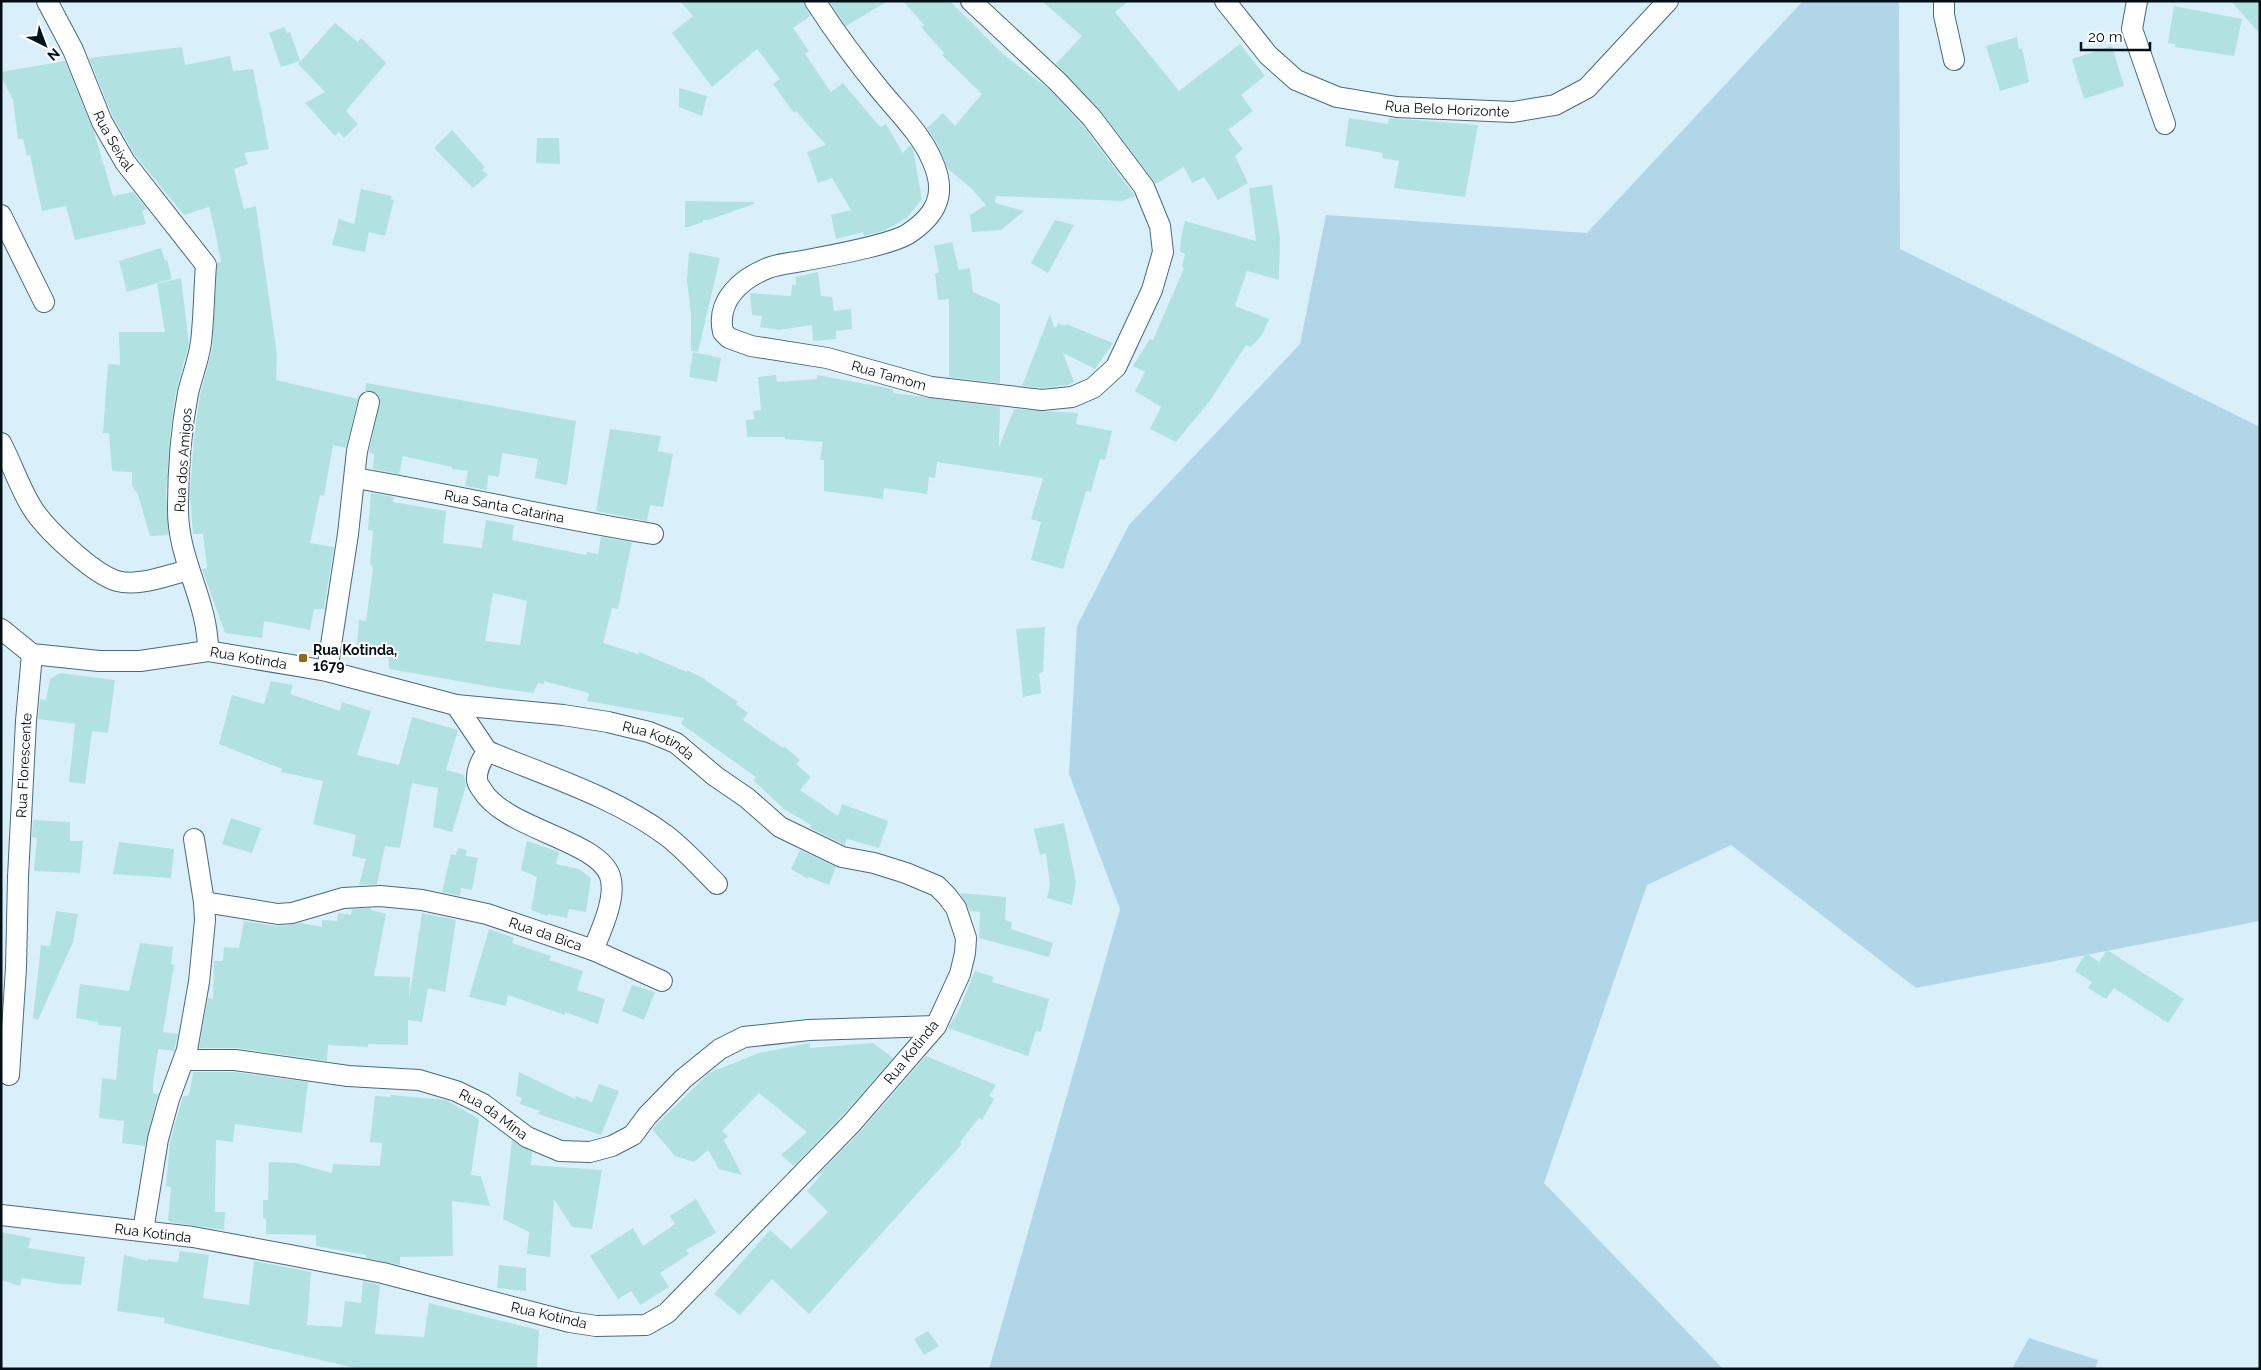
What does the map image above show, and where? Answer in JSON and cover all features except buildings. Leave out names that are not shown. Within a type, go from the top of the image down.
[{"type":"street","name":"Rua Seixal","points":[[47,1],[73,50],[102,122],[125,162],[206,266]]},
{"type":"street","name":"Rua Tamom","points":[[815,1],[835,33],[915,133],[932,159],[939,181],[937,203],[926,221],[907,235],[876,244],[770,267],[750,278],[728,296],[721,319],[723,332],[729,338],[751,346],[827,358],[931,387],[1042,400],[1072,397],[1093,388],[1116,367],[1152,290],[1163,252],[1160,226],[1144,187],[1092,118],[1058,82],[971,1]]},
{"type":"street","name":"Rua Belo Horizonte","points":[[1225,1],[1268,55],[1296,80],[1338,97],[1397,107],[1513,112],[1555,105],[1587,88],[1668,1]]},
{"type":"street","points":[[1944,1],[1944,15],[1954,60]]},
{"type":"street","points":[[2137,1],[2132,29],[2165,124]]},
{"type":"street","points":[[1,215],[44,302]]},
{"type":"street","name":"Rua dos Amigos","points":[[206,266],[201,341],[188,393],[184,424],[178,524],[189,570],[204,610],[208,630],[208,651]]},
{"type":"street","points":[[327,671],[355,478],[357,451],[369,402]]},
{"type":"street","points":[[1,443],[32,507],[65,545],[96,571],[117,581],[135,582],[189,570]]},
{"type":"street","name":"Rua Santa Catarina","points":[[355,478],[562,519],[653,534]]},
{"type":"street","points":[[1,629],[32,654]]},
{"type":"street","name":"Rua Kotinda","points":[[1,1215],[193,1237],[383,1273],[570,1322],[596,1326],[646,1325],[667,1313],[851,1124],[936,1026],[960,974],[966,938],[956,908],[936,886],[874,863],[842,857],[780,828],[747,798],[715,776],[676,743],[666,738],[608,722],[563,715],[456,705],[327,671],[208,651],[140,661],[100,661],[32,654]]},
{"type":"street","name":"Rua Florescente","points":[[9,1075],[16,968],[18,877],[26,720],[32,654]]},
{"type":"street","points":[[456,705],[487,751],[599,797],[640,818],[669,837],[718,884]]},
{"type":"street","name":"Rua da Bica","points":[[204,902],[278,914],[292,914],[343,898],[380,896],[422,900],[487,914],[593,950],[607,916],[610,876],[598,859],[497,807],[484,793],[477,781],[479,765],[487,751]]},
{"type":"street","points":[[143,1231],[158,1139],[184,1060],[199,982],[204,902],[194,839]]},
{"type":"street","points":[[1,866],[18,877]]},
{"type":"street","points":[[593,950],[662,981]]},
{"type":"street","name":"Rua da Mina","points":[[184,1060],[236,1060],[348,1076],[419,1080],[456,1091],[483,1104],[527,1136],[560,1150],[590,1152],[612,1146],[633,1136],[646,1116],[683,1079],[720,1049],[744,1037],[809,1030],[936,1026]]},
{"type":"shaded area","points":[[1803,1],[1899,1],[1900,249],[2260,427],[2260,921],[1916,988],[1731,845],[1647,885],[1544,1183],[1723,1369],[989,1369],[1120,909],[1069,774],[1077,626],[1129,525],[1300,344],[1326,215],[1587,233]]},
{"type":"shaded area","points":[[2029,1338],[2098,1360],[2095,1369],[2012,1369]]},
{"type":"place","name":"Rua Kotinda, 1679","points":[[303,658]]}]
